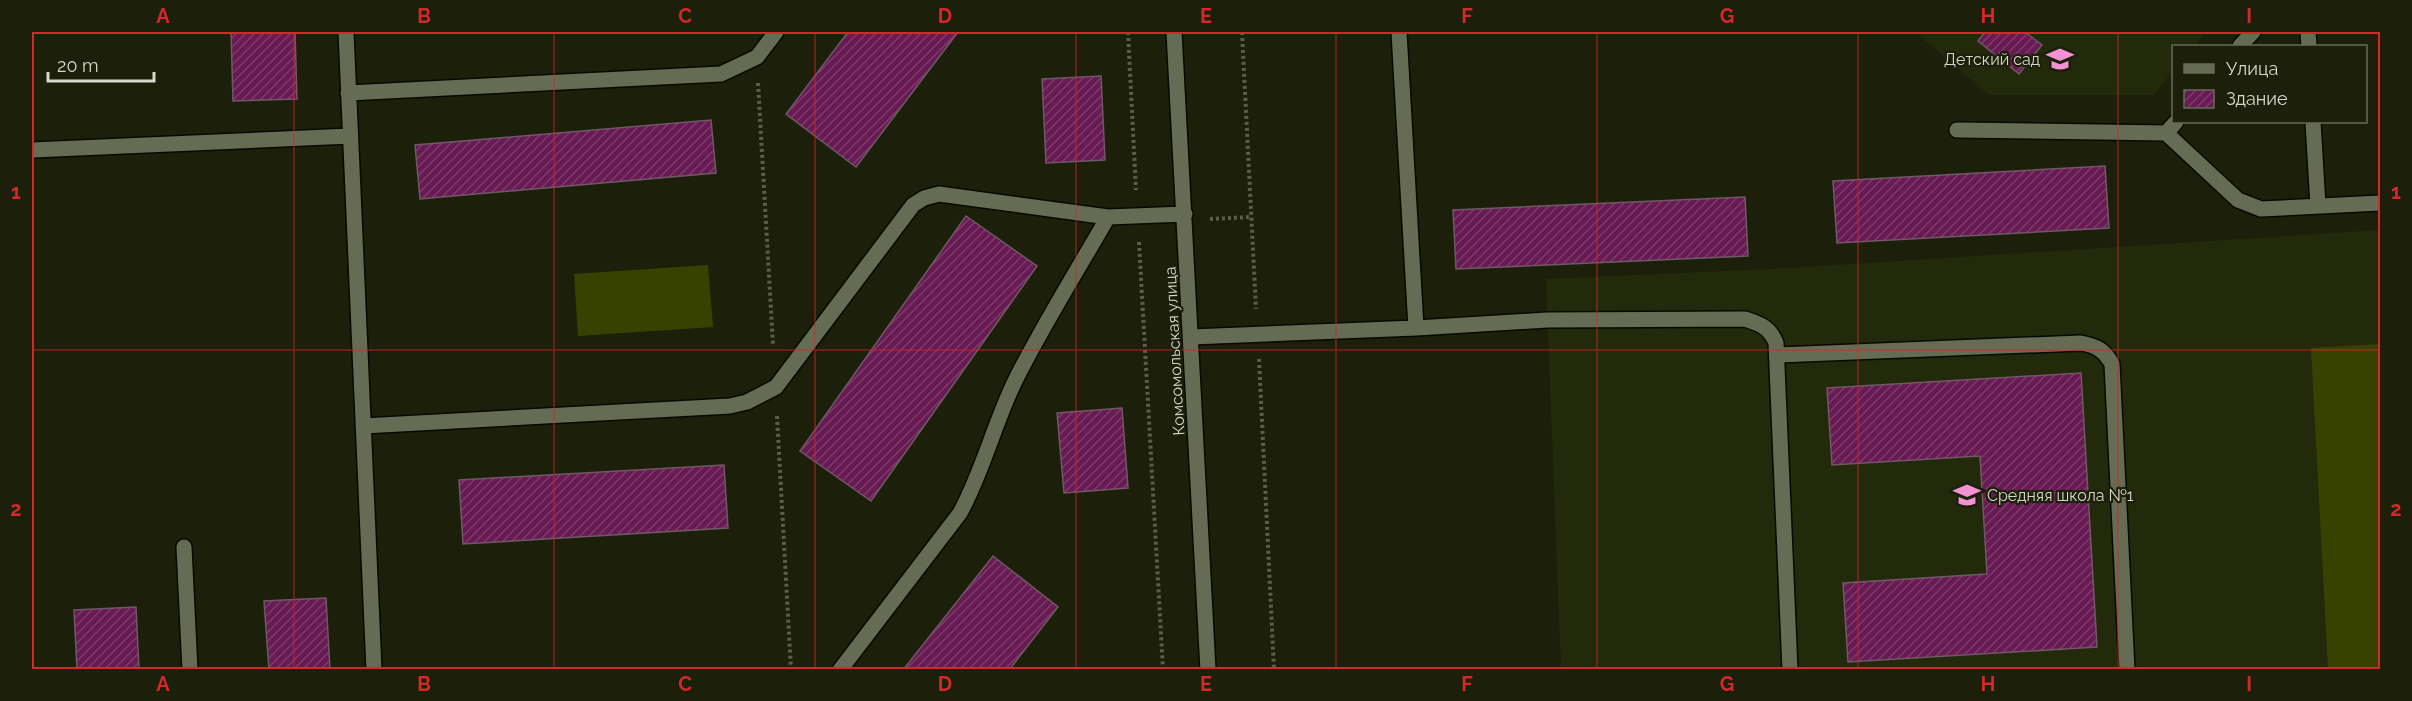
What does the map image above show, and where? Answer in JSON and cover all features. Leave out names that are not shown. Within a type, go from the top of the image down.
[{"type":"street","points":[[346,32],[374,669]]},
{"type":"street","points":[[348,93],[721,74],[757,57],[776,32]]},
{"type":"street","name":"Комсомольская улица","points":[[1174,32],[1208,669]]},
{"type":"street","points":[[1399,32],[1416,328]]},
{"type":"street","points":[[2241,45],[2253,32]]},
{"type":"street","points":[[2313,123],[2318,206]]},
{"type":"street","points":[[1958,130],[2171,128],[2238,200],[2261,209],[2380,203]]},
{"type":"street","points":[[32,150],[350,136]]},
{"type":"street","points":[[363,426],[718,407],[747,402],[776,387],[913,205],[924,198],[939,194],[1108,217],[1185,214]]},
{"type":"street","points":[[840,669],[960,513],[972,492],[997,422],[1015,381],[1108,217]]},
{"type":"street","points":[[1191,337],[1547,320],[1746,319],[1761,324],[1772,333],[1776,343],[1790,669]]},
{"type":"street","points":[[1777,355],[2081,343],[2096,346],[2105,352],[2112,364],[2127,669]]},
{"type":"street","points":[[184,547],[190,669]]},
{"type":"path","points":[[1128,32],[1163,669]]},
{"type":"shaded area","name":"Детский сад","points":[[1915,32],[2206,32],[2195,45],[2172,45],[2172,72],[2154,95],[1989,95]]},
{"type":"shaded area","name":"Средняя школа №1","points":[[2380,230],[2380,669],[1561,669],[1546,279],[1789,268]]},
{"type":"green space","points":[[708,265],[713,327],[578,336],[574,274]]},
{"type":"green space","points":[[2380,344],[2380,669],[2328,669],[2311,348]]},
{"type":"building","points":[[231,32],[295,32],[297,99],[233,101]]},
{"type":"building","points":[[848,32],[958,32],[856,167],[786,114]]},
{"type":"building","points":[[1985,32],[2025,32],[2042,45],[2019,74],[1978,41]]},
{"type":"building","points":[[1101,76],[1105,160],[1046,163],[1042,79]]},
{"type":"building","points":[[711,120],[716,173],[420,199],[415,145]]},
{"type":"building","points":[[2105,166],[2109,228],[1837,243],[1833,181]]},
{"type":"building","points":[[1745,197],[1748,256],[1456,269],[1453,210]]},
{"type":"building","points":[[966,216],[1037,266],[871,501],[800,451]]},
{"type":"building","points":[[2081,373],[2097,647],[1848,662],[1843,583],[1987,574],[1980,456],[1832,465],[1827,388]]},
{"type":"building","points":[[1122,408],[1128,488],[1064,493],[1057,413]]},
{"type":"building","points":[[724,465],[728,528],[463,544],[459,480]]},
{"type":"building","points":[[993,556],[1058,607],[1009,670],[903,670]]},
{"type":"building","points":[[326,598],[330,670],[269,670],[264,601]]},
{"type":"building","points":[[136,607],[139,670],[77,670],[74,610]]},
{"type":"place","name":"Детский сад","points":[[2060,59]]},
{"type":"place","name":"Средняя школа №1","points":[[1967,495]]}]
